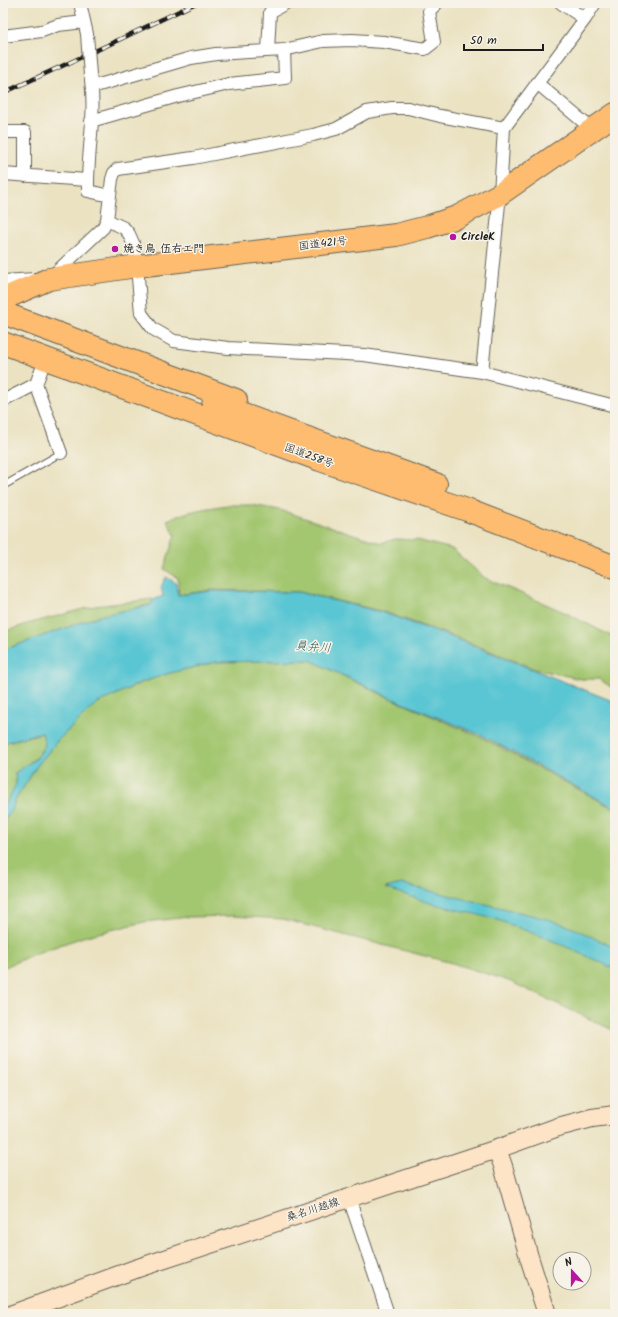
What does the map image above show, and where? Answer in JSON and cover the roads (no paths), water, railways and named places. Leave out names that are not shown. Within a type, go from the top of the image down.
[{"type":"highway","name":"国道421号","points":[[3,299],[50,279],[136,266],[396,235],[427,227],[457,217],[500,194],[614,116]]},
{"type":"highway","points":[[3,313],[340,439],[386,466]]},
{"type":"highway","name":"国道258号","points":[[3,327],[470,496],[615,552]]},
{"type":"highway","name":"国道258号","points":[[3,343],[320,460],[467,510],[615,567]]},
{"type":"highway","points":[[3,358],[38,377],[273,456],[320,460]]},
{"type":"main road","name":"桑名川越線","points":[[13,1314],[138,1268],[497,1149],[558,1127],[592,1118],[615,1115]]},
{"type":"main road","points":[[497,1149],[546,1314]]},
{"type":"street","points":[[80,3],[87,34],[92,87],[87,180],[88,191],[110,196]]},
{"type":"street","points":[[268,51],[270,12],[286,3]]},
{"type":"street","points":[[92,87],[191,58],[216,54],[284,50],[323,42],[352,40],[384,42],[425,49],[434,42],[429,11],[437,3]]},
{"type":"street","points":[[482,372],[500,194],[504,128],[585,19],[595,3]]},
{"type":"street","points":[[566,5],[585,19]]},
{"type":"street","points":[[3,36],[42,30],[58,25],[84,22]]},
{"type":"street","points":[[91,121],[178,96],[229,84],[285,78],[284,50]]},
{"type":"street","points":[[537,84],[593,130]]},
{"type":"street","points":[[3,281],[50,279],[103,228],[107,220],[112,179],[114,173],[118,169],[193,158],[313,136],[336,130],[367,112],[392,108],[408,108],[440,116],[504,128]]},
{"type":"street","points":[[3,132],[25,132],[25,176]]},
{"type":"street","points":[[3,174],[87,180]]},
{"type":"street","points":[[107,220],[124,228],[129,234],[133,243],[141,313],[152,329],[174,341],[228,348],[364,355],[482,372],[615,406]]},
{"type":"street","points":[[3,401],[38,377],[61,453]]},
{"type":"street","points":[[349,1198],[388,1314]]},
{"type":"lane","points":[[3,486],[61,453]]},
{"type":"water","name":"員弁川","points":[[166,577],[176,583],[178,595],[211,591],[299,592],[381,612],[454,638],[615,702],[615,808],[483,736],[393,699],[310,660],[216,662],[170,673],[140,683],[96,704],[58,740],[37,766],[14,802],[13,808],[3,821],[3,809],[16,784],[15,773],[37,758],[45,745],[42,732],[3,743],[3,650],[99,616],[151,605],[153,600],[163,596],[161,587]]},
{"type":"water","points":[[402,884],[548,919],[573,928],[615,949],[615,969],[551,940],[495,919],[430,903],[385,888]]},
{"type":"railway","points":[[3,93],[196,3]]},
{"type":"place","name":"CircleK","points":[[453,237]]},
{"type":"place","name":"焼き鳥 伍右エ門","points":[[115,249]]}]
